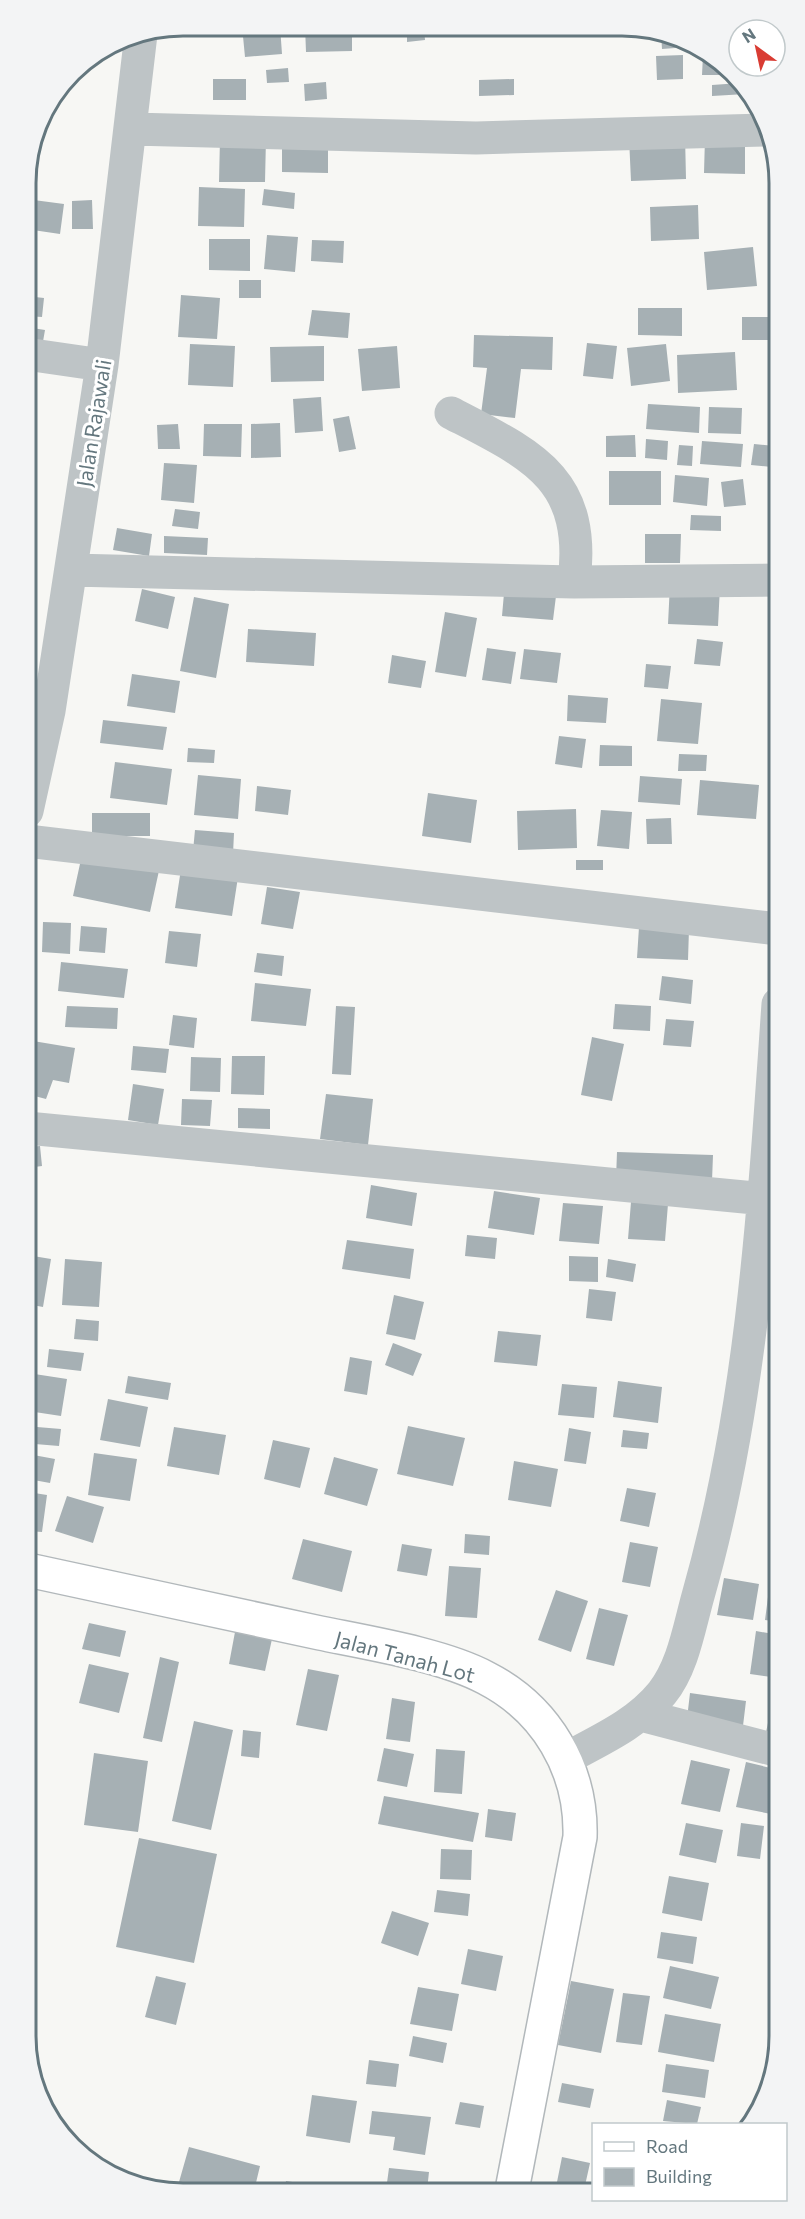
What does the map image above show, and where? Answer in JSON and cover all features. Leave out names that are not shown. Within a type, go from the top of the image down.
[{"type":"main road","name":"Jalan Tanah Lot","points":[[36,1572],[395,1649],[468,1670],[487,1678],[526,1706],[552,1734],[565,1759],[579,1804],[580,1836],[513,2183]]},
{"type":"street","name":"Jalan Rajawali","points":[[36,770],[49,711],[102,365],[132,129],[140,43]]},
{"type":"street","points":[[132,129],[476,138],[759,130]]},
{"type":"street","points":[[36,355],[102,365]]},
{"type":"street","points":[[451,413],[537,461],[555,484],[572,515],[578,552],[574,582]]},
{"type":"street","points":[[71,570],[574,582],[769,580]]},
{"type":"street","points":[[36,842],[769,928]]},
{"type":"street","points":[[36,1129],[765,1199]]},
{"type":"street","points":[[565,1759],[641,1715],[663,1692],[676,1669],[717,1528],[744,1383],[765,1199],[769,1139]]},
{"type":"street","points":[[641,1715],[769,1748]]},
{"type":"building","points":[[243,36],[281,36],[282,54],[245,57]]},
{"type":"building","points":[[305,36],[352,36],[352,51],[306,52]]},
{"type":"building","points":[[407,36],[425,36],[425,40],[407,42]]},
{"type":"building","points":[[662,42],[680,48],[662,49]]},
{"type":"building","points":[[683,55],[683,79],[657,80],[656,56]]},
{"type":"building","points":[[703,60],[712,66],[722,75],[702,75]]},
{"type":"building","points":[[288,68],[289,82],[267,83],[266,70]]},
{"type":"building","points":[[213,79],[246,79],[246,100],[213,100]]},
{"type":"building","points":[[514,79],[514,95],[479,96],[479,80]]},
{"type":"building","points":[[326,82],[327,99],[305,101],[304,84]]},
{"type":"building","points":[[730,84],[740,94],[712,96],[712,85]]},
{"type":"building","points":[[282,135],[328,135],[328,173],[282,172]]},
{"type":"building","points":[[685,135],[686,179],[631,181],[629,138]]},
{"type":"building","points":[[705,137],[745,137],[745,174],[704,173]]},
{"type":"building","points":[[220,138],[266,138],[265,182],[219,182]]},
{"type":"building","points":[[199,187],[245,189],[244,227],[198,226]]},
{"type":"building","points":[[264,189],[295,193],[294,209],[262,205]]},
{"type":"building","points":[[36,200],[64,204],[60,234],[36,230]]},
{"type":"building","points":[[92,200],[93,229],[72,229],[72,201]]},
{"type":"building","points":[[698,205],[699,239],[651,241],[650,207]]},
{"type":"building","points":[[267,235],[298,237],[295,272],[264,269]]},
{"type":"building","points":[[209,239],[250,239],[250,271],[209,270]]},
{"type":"building","points":[[312,240],[344,241],[343,263],[311,261]]},
{"type":"building","points":[[753,247],[757,286],[707,290],[704,252]]},
{"type":"building","points":[[239,280],[261,280],[261,298],[239,298]]},
{"type":"building","points":[[181,295],[220,298],[217,339],[178,337]]},
{"type":"building","points":[[36,297],[44,298],[42,317],[36,317]]},
{"type":"building","points":[[638,308],[682,308],[682,336],[638,335]]},
{"type":"building","points":[[312,310],[350,313],[348,338],[308,335]]},
{"type":"building","points":[[742,317],[769,317],[769,340],[742,340]]},
{"type":"building","points":[[36,329],[45,330],[41,353],[36,352]]},
{"type":"building","points":[[474,335],[553,337],[552,370],[521,369],[515,418],[481,414],[487,368],[473,367]]},
{"type":"building","points":[[587,343],[617,346],[613,379],[583,376]]},
{"type":"building","points":[[190,344],[235,346],[233,387],[188,385]]},
{"type":"building","points":[[666,344],[670,381],[631,386],[627,348]]},
{"type":"building","points":[[324,346],[324,381],[271,382],[270,347]]},
{"type":"building","points":[[397,346],[400,388],[362,391],[358,349]]},
{"type":"building","points":[[735,352],[737,390],[678,393],[677,355]]},
{"type":"building","points":[[321,397],[323,431],[295,433],[293,399]]},
{"type":"building","points":[[648,404],[700,407],[699,433],[646,429]]},
{"type":"building","points":[[709,407],[742,408],[741,434],[708,433]]},
{"type":"building","points":[[349,416],[356,449],[339,452],[333,419]]},
{"type":"building","points":[[280,423],[281,457],[251,458],[251,424]]},
{"type":"building","points":[[178,424],[180,449],[158,449],[157,425]]},
{"type":"building","points":[[204,424],[242,424],[241,457],[203,456]]},
{"type":"building","points":[[635,435],[636,457],[606,457],[606,436]]},
{"type":"building","points":[[646,439],[668,441],[667,460],[645,458]]},
{"type":"building","points":[[702,441],[743,444],[741,467],[700,464]]},
{"type":"building","points":[[754,444],[769,445],[769,467],[751,465]]},
{"type":"building","points":[[679,445],[693,446],[692,466],[677,465]]},
{"type":"building","points":[[164,463],[197,465],[194,503],[161,500]]},
{"type":"building","points":[[609,471],[661,471],[661,505],[609,505]]},
{"type":"building","points":[[675,475],[709,478],[707,506],[673,502]]},
{"type":"building","points":[[743,479],[746,505],[724,507],[721,482]]},
{"type":"building","points":[[175,509],[200,512],[198,529],[172,526]]},
{"type":"building","points":[[691,515],[721,516],[721,531],[690,530]]},
{"type":"building","points":[[117,528],[152,534],[149,556],[113,550]]},
{"type":"building","points":[[645,534],[681,534],[680,563],[645,563]]},
{"type":"building","points":[[164,536],[208,538],[207,555],[164,553]]},
{"type":"building","points":[[505,582],[557,588],[553,620],[502,616]]},
{"type":"building","points":[[670,584],[720,586],[718,626],[668,624]]},
{"type":"building","points":[[142,589],[175,597],[168,629],[135,621]]},
{"type":"building","points":[[194,597],[229,604],[216,678],[180,671]]},
{"type":"building","points":[[445,612],[477,618],[466,677],[435,672]]},
{"type":"building","points":[[248,629],[316,633],[314,666],[246,662]]},
{"type":"building","points":[[697,639],[723,642],[720,666],[694,664]]},
{"type":"building","points":[[487,648],[516,652],[511,684],[482,680]]},
{"type":"building","points":[[524,649],[561,653],[557,683],[520,679]]},
{"type":"building","points":[[392,655],[426,661],[421,688],[388,683]]},
{"type":"building","points":[[646,664],[671,666],[668,689],[644,687]]},
{"type":"building","points":[[132,674],[180,681],[175,713],[127,706]]},
{"type":"building","points":[[568,695],[608,698],[606,723],[567,721]]},
{"type":"building","points":[[661,699],[702,703],[698,744],[657,741]]},
{"type":"building","points":[[103,720],[167,727],[163,750],[100,743]]},
{"type":"building","points":[[559,736],[586,739],[582,768],[555,764]]},
{"type":"building","points":[[600,745],[632,746],[632,766],[599,766]]},
{"type":"building","points":[[188,748],[215,750],[214,763],[187,762]]},
{"type":"building","points":[[679,754],[707,755],[706,771],[678,771]]},
{"type":"building","points":[[115,762],[172,769],[167,805],[110,798]]},
{"type":"building","points":[[198,775],[241,779],[238,819],[194,815]]},
{"type":"building","points":[[640,776],[682,779],[680,805],[638,802]]},
{"type":"building","points":[[700,780],[759,785],[756,819],[697,815]]},
{"type":"building","points":[[257,786],[291,790],[288,815],[255,811]]},
{"type":"building","points":[[428,793],[477,800],[471,843],[422,836]]},
{"type":"building","points":[[576,809],[577,848],[518,850],[517,811]]},
{"type":"building","points":[[601,810],[632,812],[629,849],[597,846]]},
{"type":"building","points":[[92,813],[150,813],[150,836],[92,836]]},
{"type":"building","points":[[671,818],[672,844],[647,844],[646,819]]},
{"type":"building","points":[[195,830],[234,833],[233,854],[193,851]]},
{"type":"building","points":[[83,850],[160,866],[150,912],[73,896]]},
{"type":"building","points":[[576,860],[603,860],[603,870],[576,870]]},
{"type":"building","points":[[181,869],[238,877],[232,916],[175,908]]},
{"type":"building","points":[[267,887],[300,892],[293,929],[261,924]]},
{"type":"building","points":[[43,922],[71,923],[70,954],[42,952]]},
{"type":"building","points":[[81,926],[107,928],[105,953],[79,951]]},
{"type":"building","points":[[639,927],[689,929],[688,960],[637,958]]},
{"type":"building","points":[[169,931],[201,934],[197,967],[165,963]]},
{"type":"building","points":[[257,953],[284,956],[282,976],[254,972]]},
{"type":"building","points":[[61,962],[128,969],[124,998],[58,991]]},
{"type":"building","points":[[662,976],[693,980],[691,1004],[659,1000]]},
{"type":"building","points":[[255,983],[311,989],[306,1026],[251,1021]]},
{"type":"building","points":[[615,1004],[651,1006],[650,1031],[613,1029]]},
{"type":"building","points":[[67,1006],[118,1008],[117,1029],[65,1027]]},
{"type":"building","points":[[336,1006],[355,1007],[351,1075],[332,1074]]},
{"type":"building","points":[[173,1015],[197,1018],[194,1048],[169,1045]]},
{"type":"building","points":[[666,1019],[694,1021],[691,1047],[663,1045]]},
{"type":"building","points":[[592,1037],[624,1044],[612,1101],[581,1095]]},
{"type":"building","points":[[36,1042],[75,1048],[69,1083],[53,1080],[46,1099],[36,1096]]},
{"type":"building","points":[[133,1046],[169,1049],[166,1073],[131,1070]]},
{"type":"building","points":[[232,1056],[265,1056],[264,1095],[231,1094]]},
{"type":"building","points":[[191,1057],[221,1058],[220,1092],[190,1091]]},
{"type":"building","points":[[133,1084],[164,1089],[158,1125],[128,1120]]},
{"type":"building","points":[[326,1094],[373,1099],[368,1145],[320,1139]]},
{"type":"building","points":[[182,1099],[212,1100],[210,1126],[181,1125]]},
{"type":"building","points":[[238,1108],[270,1109],[270,1129],[238,1128]]},
{"type":"building","points":[[36,1146],[40,1146],[42,1166],[36,1167]]},
{"type":"building","points":[[617,1152],[713,1155],[712,1181],[616,1179]]},
{"type":"building","points":[[371,1185],[417,1193],[412,1226],[366,1218]]},
{"type":"building","points":[[494,1191],[540,1198],[534,1235],[488,1228]]},
{"type":"building","points":[[631,1202],[668,1204],[665,1241],[628,1239]]},
{"type":"building","points":[[563,1203],[603,1206],[599,1244],[559,1241]]},
{"type":"building","points":[[467,1235],[497,1238],[495,1259],[465,1256]]},
{"type":"building","points":[[347,1240],[414,1249],[410,1279],[342,1269]]},
{"type":"building","points":[[36,1256],[51,1259],[43,1307],[36,1306]]},
{"type":"building","points":[[569,1256],[598,1257],[598,1282],[569,1281]]},
{"type":"building","points":[[65,1259],[102,1262],[99,1307],[62,1305]]},
{"type":"building","points":[[608,1259],[636,1264],[633,1282],[606,1277]]},
{"type":"building","points":[[589,1289],[616,1292],[612,1321],[586,1318]]},
{"type":"building","points":[[394,1295],[424,1302],[415,1340],[386,1334]]},
{"type":"building","points":[[76,1319],[99,1321],[98,1341],[74,1339]]},
{"type":"building","points":[[498,1331],[541,1335],[537,1366],[494,1362]]},
{"type":"building","points":[[393,1343],[422,1354],[413,1376],[385,1365]]},
{"type":"building","points":[[49,1349],[84,1353],[81,1371],[47,1367]]},
{"type":"building","points":[[350,1357],[372,1361],[367,1395],[344,1391]]},
{"type":"building","points":[[36,1374],[67,1379],[61,1416],[36,1412]]},
{"type":"building","points":[[128,1376],[171,1383],[168,1400],[125,1393]]},
{"type":"building","points":[[618,1381],[662,1387],[658,1423],[613,1417]]},
{"type":"building","points":[[562,1384],[597,1387],[594,1418],[558,1415]]},
{"type":"building","points":[[108,1399],[148,1407],[140,1447],[100,1440]]},
{"type":"building","points":[[408,1426],[465,1438],[453,1486],[397,1474]]},
{"type":"building","points":[[37,1427],[61,1429],[59,1446],[36,1444]]},
{"type":"building","points":[[174,1427],[226,1435],[219,1475],[167,1466]]},
{"type":"building","points":[[569,1428],[591,1432],[586,1464],[564,1461]]},
{"type":"building","points":[[623,1430],[649,1433],[647,1449],[621,1447]]},
{"type":"building","points":[[273,1440],[310,1448],[300,1488],[264,1479]]},
{"type":"building","points":[[94,1453],[137,1459],[130,1501],[88,1495]]},
{"type":"building","points":[[36,1455],[55,1459],[50,1483],[36,1480]]},
{"type":"building","points":[[334,1457],[378,1469],[367,1506],[324,1494]]},
{"type":"building","points":[[514,1461],[558,1469],[551,1507],[508,1500]]},
{"type":"building","points":[[627,1488],[656,1493],[649,1527],[620,1521]]},
{"type":"building","points":[[36,1493],[47,1495],[42,1532],[36,1532]]},
{"type":"building","points":[[67,1496],[104,1507],[93,1543],[55,1531]]},
{"type":"building","points":[[465,1534],[490,1536],[489,1555],[464,1553]]},
{"type":"building","points":[[303,1539],[352,1551],[342,1592],[292,1579]]},
{"type":"building","points":[[630,1542],[658,1547],[650,1587],[622,1582]]},
{"type":"building","points":[[402,1544],[432,1549],[427,1576],[397,1571]]},
{"type":"building","points":[[449,1566],[481,1568],[477,1618],[445,1616]]},
{"type":"building","points":[[724,1578],[759,1584],[753,1620],[717,1615]]},
{"type":"building","points":[[556,1590],[588,1601],[571,1652],[538,1640]]},
{"type":"building","points":[[768,1597],[769,1597],[769,1621],[765,1620]]},
{"type":"building","points":[[599,1608],[628,1615],[614,1666],[586,1659]]},
{"type":"building","points":[[89,1623],[126,1631],[120,1657],[82,1649]]},
{"type":"building","points":[[756,1631],[769,1633],[769,1677],[750,1674]]},
{"type":"building","points":[[235,1632],[272,1639],[265,1671],[229,1664]]},
{"type":"building","points":[[160,1657],[179,1662],[162,1742],[143,1738]]},
{"type":"building","points":[[89,1664],[129,1673],[119,1713],[79,1703]]},
{"type":"building","points":[[308,1669],[339,1675],[327,1731],[296,1725]]},
{"type":"building","points":[[690,1693],[746,1701],[742,1734],[686,1727]]},
{"type":"building","points":[[392,1698],[415,1702],[410,1742],[386,1739]]},
{"type":"building","points":[[769,1718],[769,1738],[765,1737]]},
{"type":"building","points":[[194,1721],[233,1730],[211,1830],[172,1821]]},
{"type":"building","points":[[243,1730],[261,1732],[259,1758],[241,1756]]},
{"type":"building","points":[[384,1748],[414,1754],[407,1787],[377,1781]]},
{"type":"building","points":[[436,1749],[465,1751],[462,1794],[434,1792]]},
{"type":"building","points":[[94,1753],[148,1761],[138,1832],[84,1825]]},
{"type":"building","points":[[691,1760],[730,1769],[720,1812],[681,1804]]},
{"type":"building","points":[[746,1762],[769,1768],[769,1814],[736,1807]]},
{"type":"building","points":[[384,1796],[479,1813],[473,1842],[378,1824]]},
{"type":"building","points":[[488,1809],[516,1813],[512,1841],[485,1837]]},
{"type":"building","points":[[686,1823],[723,1830],[716,1863],[679,1855]]},
{"type":"building","points":[[741,1823],[764,1826],[760,1859],[737,1856]]},
{"type":"building","points":[[139,1838],[217,1854],[194,1963],[116,1947]]},
{"type":"building","points":[[441,1849],[472,1850],[471,1880],[440,1879]]},
{"type":"building","points":[[669,1876],[709,1883],[702,1921],[662,1913]]},
{"type":"building","points":[[437,1890],[470,1894],[468,1916],[434,1912]]},
{"type":"building","points":[[392,1911],[429,1923],[418,1956],[381,1943]]},
{"type":"building","points":[[661,1932],[697,1937],[693,1964],[657,1958]]},
{"type":"building","points":[[468,1949],[503,1956],[496,1991],[461,1984]]},
{"type":"building","points":[[670,1966],[719,1977],[711,2009],[663,1998]]},
{"type":"building","points":[[156,1976],[186,1983],[176,2025],[145,2017]]},
{"type":"building","points":[[571,1981],[614,1989],[601,2053],[558,2045]]},
{"type":"building","points":[[418,1987],[459,1994],[452,2031],[410,2024]]},
{"type":"building","points":[[623,1993],[650,1996],[642,2045],[616,2042]]},
{"type":"building","points":[[665,2014],[721,2024],[714,2062],[658,2052]]},
{"type":"building","points":[[413,2036],[447,2043],[443,2063],[409,2056]]},
{"type":"building","points":[[369,2060],[399,2064],[396,2087],[366,2084]]},
{"type":"building","points":[[666,2064],[709,2070],[705,2098],[662,2092]]},
{"type":"building","points":[[562,2083],[594,2089],[590,2108],[558,2102]]},
{"type":"building","points":[[312,2095],[357,2101],[350,2143],[306,2136]]},
{"type":"building","points":[[667,2100],[701,2107],[697,2123],[663,2121]]},
{"type":"building","points":[[460,2102],[484,2106],[480,2128],[455,2124]]},
{"type":"building","points":[[372,2111],[431,2117],[425,2155],[393,2150],[395,2137],[369,2134]]},
{"type":"building","points":[[189,2147],[260,2166],[256,2183],[179,2182]]},
{"type":"building","points":[[562,2157],[590,2163],[586,2183],[557,2183]]},
{"type":"building","points":[[389,2168],[429,2172],[428,2183],[387,2183]]}]
